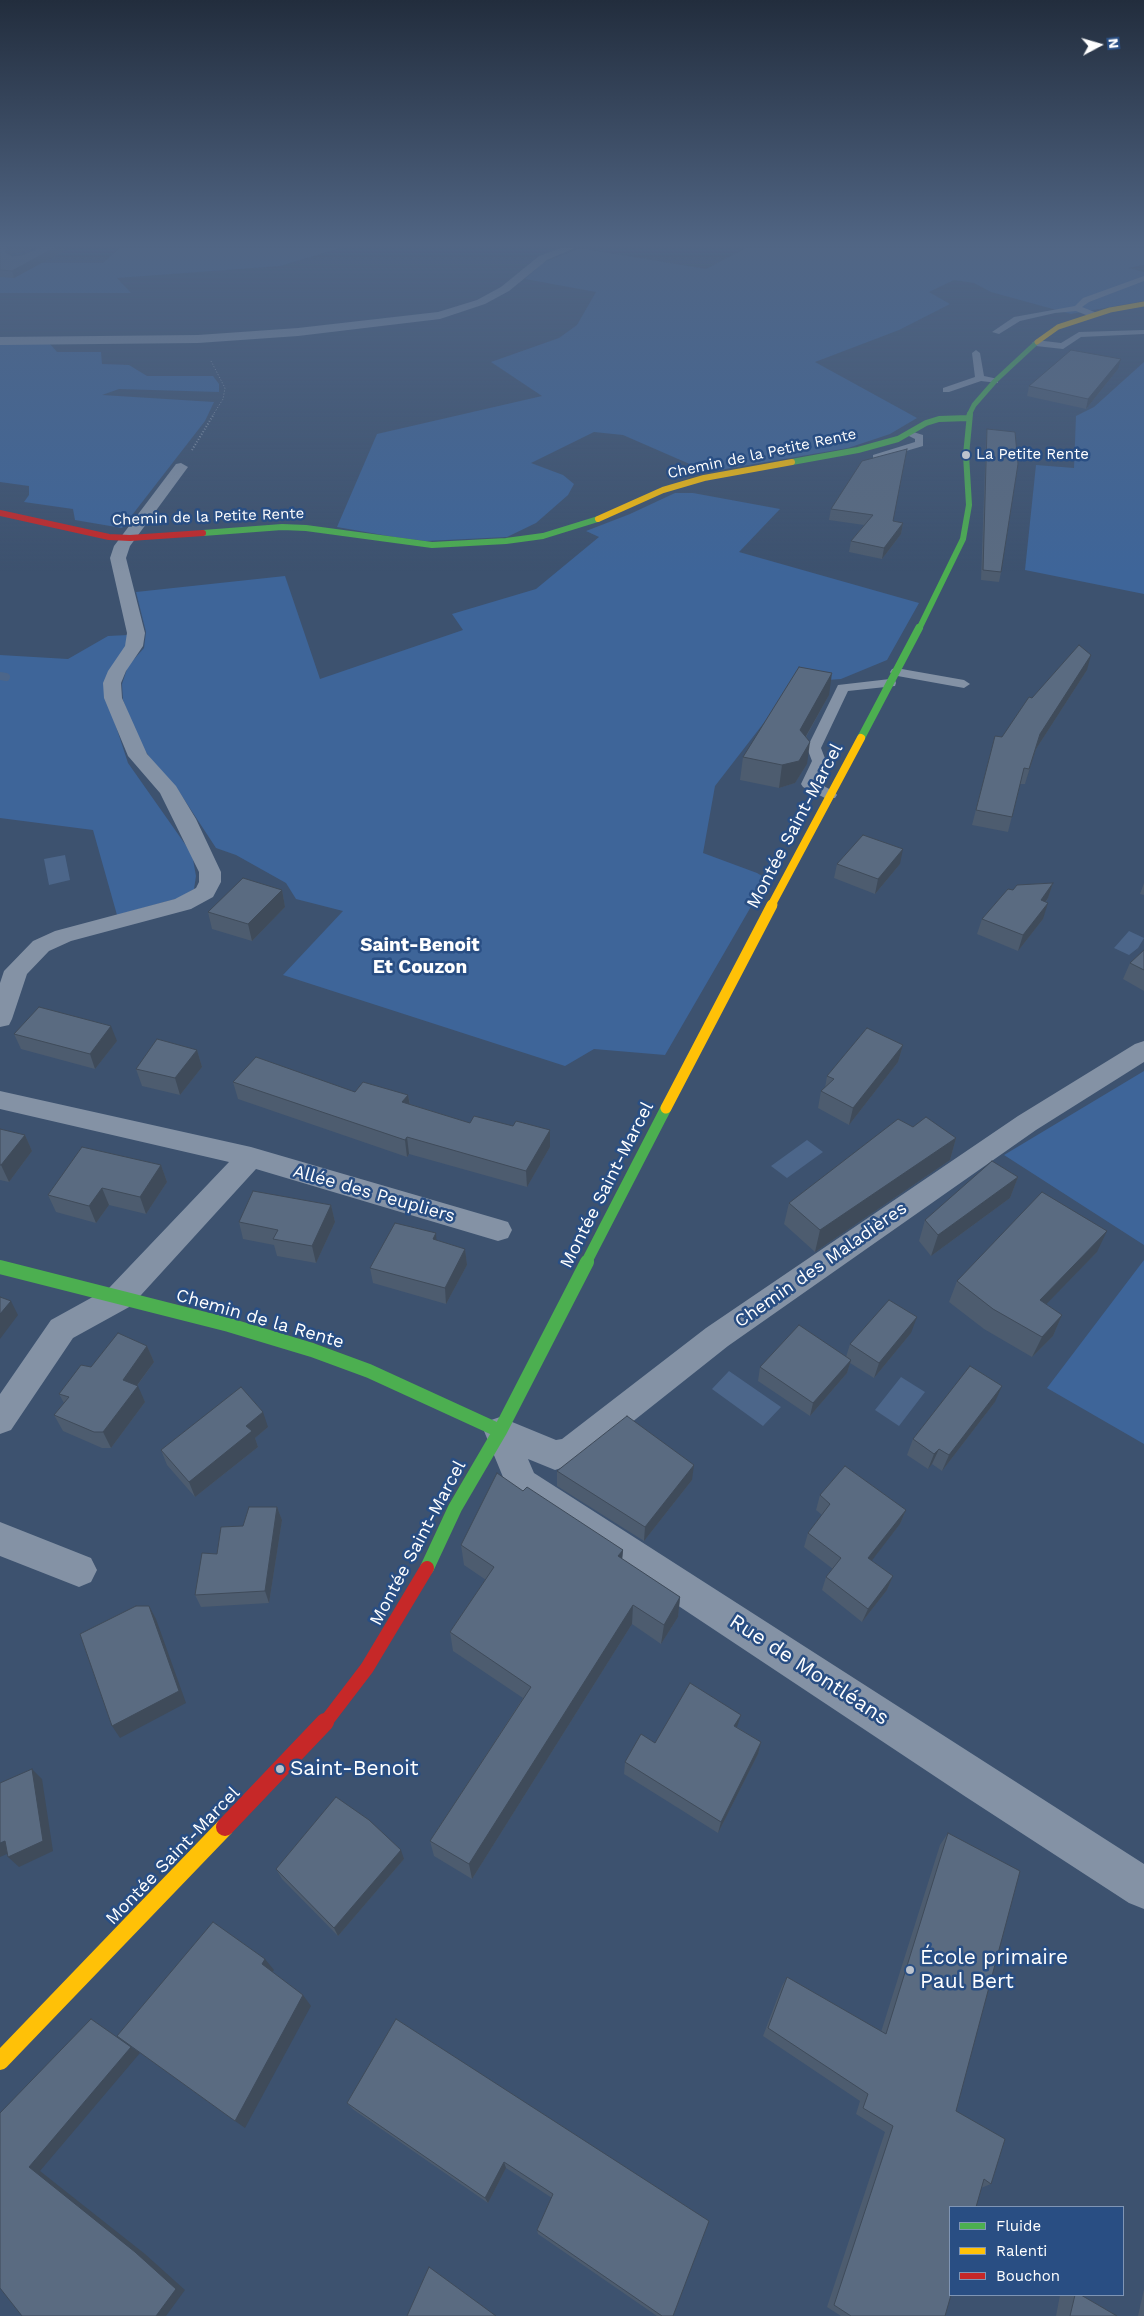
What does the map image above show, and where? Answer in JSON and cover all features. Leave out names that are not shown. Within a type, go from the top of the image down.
[{"type":"main road","name":"Montée Saint-Marcel","points":[[0,2062],[320,1729],[367,1668],[397,1621],[428,1565],[455,1508],[500,1431],[727,988],[934,601],[963,539],[969,505],[966,455],[968,418],[974,404],[1022,356]]},
{"type":"main road","name":"Chemin de la Petite Rente","points":[[0,513],[110,537],[130,538],[282,527],[306,528],[432,545],[530,538],[584,526],[662,490],[696,480],[858,450],[910,434],[926,423],[939,419],[968,418]]},
{"type":"main road","name":"Chemin de la Rente","points":[[0,1267],[120,1297],[312,1350],[369,1371],[500,1431]]},
{"type":"street","points":[[0,1018],[16,971],[41,946],[63,936],[183,904],[205,892],[210,882],[210,872],[185,819],[169,790],[138,756],[113,698],[112,683],[117,671],[134,646],[136,632],[118,558],[122,546],[130,538],[181,468]]},
{"type":"street","name":"Chemin des Maladières","points":[[500,1431],[555,1455],[571,1451],[717,1337],[1027,1123],[1144,1050]]},
{"type":"street","name":"Allée des Peupliers","points":[[0,1100],[251,1157],[498,1230]]},
{"type":"street","points":[[0,1420],[62,1329],[120,1297],[251,1157]]},
{"type":"street","name":"Rue de Montléans","points":[[500,1431],[522,1483],[1144,1888]]},
{"type":"street","points":[[0,1538],[79,1570]]},
{"type":"lane","points":[[976,356],[980,378]]},
{"type":"lane","points":[[946,390],[980,378],[995,381]]},
{"type":"lane","points":[[876,457],[920,444],[920,437],[910,434]]},
{"type":"lane","points":[[830,795],[808,784],[819,762],[814,748],[843,688],[893,678],[964,684]]},
{"type":"path","points":[[181,468],[223,399],[225,388],[207,356]]},
{"type":"shaded area","points":[[0,356],[101,356],[102,364],[129,365],[147,376],[213,376],[219,384],[219,392],[119,389],[102,395],[214,402],[205,421],[122,528],[75,520],[73,509],[24,502],[29,495],[29,486],[0,482]]},
{"type":"shaded area","points":[[508,356],[831,356],[815,362],[917,418],[890,434],[848,448],[708,472],[623,435],[594,432],[531,463],[563,475],[574,484],[568,495],[536,523],[507,537],[426,541],[337,527],[377,434],[542,396],[491,362]]},
{"type":"shaded area","points":[[1144,362],[1144,594],[1025,570],[1036,465],[1074,468],[1076,416],[1094,407]]},
{"type":"shaded area","points":[[675,493],[693,493],[780,509],[739,552],[919,603],[887,660],[841,679],[801,682],[773,711],[715,786],[703,853],[757,873],[767,879],[665,1055],[594,1049],[565,1066],[283,975],[343,911],[296,899],[286,883],[236,855],[216,848],[176,787],[155,765],[139,742],[123,700],[122,684],[128,666],[144,648],[146,632],[136,592],[285,576],[320,679],[463,630],[452,614],[536,589],[599,537],[586,531],[630,514]]},
{"type":"shaded area","points":[[128,635],[125,649],[105,693],[128,763],[192,854],[196,876],[194,889],[179,898],[117,915],[93,830],[0,818],[0,655],[68,659],[108,636]]},
{"type":"shaded area","points":[[65,855],[70,880],[49,885],[44,859]]},
{"type":"shaded area","points":[[1129,931],[1144,938],[1138,948],[1129,955],[1114,948]]},
{"type":"shaded area","points":[[1144,1071],[1144,1245],[1004,1155]]},
{"type":"shaded area","points":[[807,1140],[823,1152],[787,1178],[771,1166]]},
{"type":"shaded area","points":[[1144,1260],[1144,1444],[1047,1388]]},
{"type":"shaded area","points":[[729,1371],[781,1407],[763,1426],[712,1389]]},
{"type":"shaded area","points":[[901,1377],[925,1392],[899,1426],[875,1410]]},
{"type":"building","points":[[1064,356],[1105,356],[1121,359],[1088,399],[1029,386]]},
{"type":"building","points":[[987,429],[1015,432],[1018,464],[1001,572],[983,570]]},
{"type":"building","points":[[907,449],[893,521],[903,523],[884,548],[851,541],[873,515],[831,509],[862,461]]},
{"type":"building","points":[[1079,645],[1091,655],[1040,734],[1029,769],[1024,768],[1012,817],[976,810],[995,736],[1002,737],[1029,697],[1032,698]]},
{"type":"building","points":[[799,667],[832,673],[800,730],[810,742],[799,761],[782,765],[743,757]]},
{"type":"building","points":[[863,835],[903,849],[878,879],[837,864]]},
{"type":"building","points":[[243,878],[282,890],[248,924],[208,912]]},
{"type":"building","points":[[1053,883],[1041,900],[1048,903],[1023,935],[982,919],[1008,889],[1013,890],[1017,885]]},
{"type":"building","points":[[1144,950],[1144,970],[1130,963]]},
{"type":"building","points":[[39,1007],[111,1026],[90,1054],[14,1034]]},
{"type":"building","points":[[867,1028],[903,1045],[853,1108],[821,1091],[834,1079],[827,1076]]},
{"type":"building","points":[[157,1039],[197,1050],[175,1078],[136,1069]]},
{"type":"building","points":[[256,1057],[355,1092],[363,1082],[408,1095],[402,1102],[470,1123],[474,1116],[513,1126],[516,1121],[550,1130],[526,1171],[407,1137],[405,1140],[233,1082]]},
{"type":"building","points":[[926,1117],[956,1138],[820,1230],[789,1203],[898,1119],[913,1127]]},
{"type":"building","points":[[0,1129],[25,1135],[1,1165],[0,1165]]},
{"type":"building","points":[[82,1147],[161,1165],[140,1197],[102,1188],[89,1206],[48,1195]]},
{"type":"building","points":[[992,1161],[1018,1177],[938,1235],[925,1220]]},
{"type":"building","points":[[253,1191],[331,1205],[312,1246],[273,1239],[278,1230],[239,1222]]},
{"type":"building","points":[[1042,1192],[1107,1231],[1040,1300],[1062,1315],[1042,1337],[993,1309],[957,1281]]},
{"type":"building","points":[[395,1223],[436,1233],[433,1239],[465,1249],[445,1288],[370,1268]]},
{"type":"building","points":[[0,1297],[11,1301],[0,1314]]},
{"type":"building","points":[[889,1300],[917,1317],[879,1363],[850,1344]]},
{"type":"building","points":[[799,1325],[851,1360],[813,1403],[760,1367]]},
{"type":"building","points":[[118,1333],[147,1346],[123,1380],[138,1386],[103,1432],[94,1432],[54,1415],[69,1397],[59,1394],[81,1365],[91,1367]]},
{"type":"building","points":[[970,1366],[1002,1386],[949,1455],[939,1449],[934,1454],[913,1439]]},
{"type":"building","points":[[241,1387],[263,1412],[246,1426],[252,1431],[189,1482],[161,1450]]},
{"type":"building","points":[[627,1416],[694,1465],[645,1527],[557,1471]]},
{"type":"building","points":[[845,1466],[906,1510],[868,1558],[893,1576],[868,1609],[826,1577],[841,1558],[808,1533],[830,1504],[820,1495]]},
{"type":"building","points":[[497,1473],[523,1491],[527,1487],[623,1550],[618,1556],[680,1597],[664,1625],[633,1605],[469,1864],[430,1841],[531,1687],[450,1632],[494,1567],[461,1545]]},
{"type":"building","points":[[249,1507],[277,1507],[265,1591],[195,1595],[202,1553],[217,1554],[221,1527],[243,1526]]},
{"type":"building","points":[[136,1606],[149,1606],[179,1691],[112,1726],[80,1634]]},
{"type":"building","points":[[690,1683],[741,1715],[734,1726],[761,1742],[721,1822],[625,1762],[641,1734],[655,1743]]},
{"type":"building","points":[[32,1769],[43,1841],[8,1857],[5,1841],[0,1843],[0,1783]]},
{"type":"building","points":[[336,1797],[369,1820],[401,1850],[334,1928],[276,1869]]},
{"type":"building","points":[[948,1833],[1020,1871],[956,2111],[1005,2139],[991,2184],[984,2179],[976,2206],[949,2206],[949,2296],[951,2296],[945,2316],[851,2316],[834,2305],[893,2126],[863,2108],[868,2094],[768,2028],[787,1977],[886,2034]]},
{"type":"building","points":[[213,1922],[265,1959],[262,1964],[303,1995],[235,2121],[117,2036]]},
{"type":"building","points":[[91,2019],[131,2047],[29,2167],[135,2252],[176,2289],[156,2316],[22,2316],[0,2288],[0,2113]]},
{"type":"building","points":[[396,2019],[709,2221],[673,2316],[662,2316],[537,2230],[553,2194],[504,2162],[485,2198],[347,2103]]},
{"type":"building","points":[[429,2267],[496,2316],[407,2316]]},
{"type":"building","points":[[1075,2296],[1083,2296],[1117,2316],[1070,2316]]},
{"type":"waterway","points":[[0,676],[6,677]]},
{"type":"traffic: fast","points":[[861,738],[908,651],[963,539],[969,505],[966,455],[968,418],[974,405],[995,381],[1022,356]]},
{"type":"traffic: fast","points":[[792,462],[858,450],[898,439],[926,423],[939,419],[968,418]]},
{"type":"traffic: fast","points":[[203,533],[282,527],[306,528],[432,545],[506,541],[543,536],[598,519]]},
{"type":"traffic: fast","points":[[427,1568],[455,1508],[500,1431],[666,1108]]},
{"type":"traffic: fast","points":[[0,1267],[229,1325],[312,1350],[369,1371],[500,1431]]},
{"type":"traffic: slow","points":[[598,519],[663,490],[704,478],[792,462]]},
{"type":"traffic: slow","points":[[666,1108],[732,979],[861,738]]},
{"type":"traffic: slow","points":[[0,2061],[225,1827]]},
{"type":"traffic: jam","points":[[0,513],[109,537],[130,538],[203,533]]},
{"type":"traffic: jam","points":[[225,1827],[320,1729],[367,1668],[397,1621],[427,1568]]},
{"type":"place","name":"La Petite Rente","points":[[966,455]]},
{"type":"place","name":"Saint-Benoit","points":[[280,1769]]},
{"type":"place","name":"École primaire Paul Bert","points":[[910,1970]]},
{"type":"district","name":"Saint-Benoit Et Couzon","points":[[420,956]]}]
